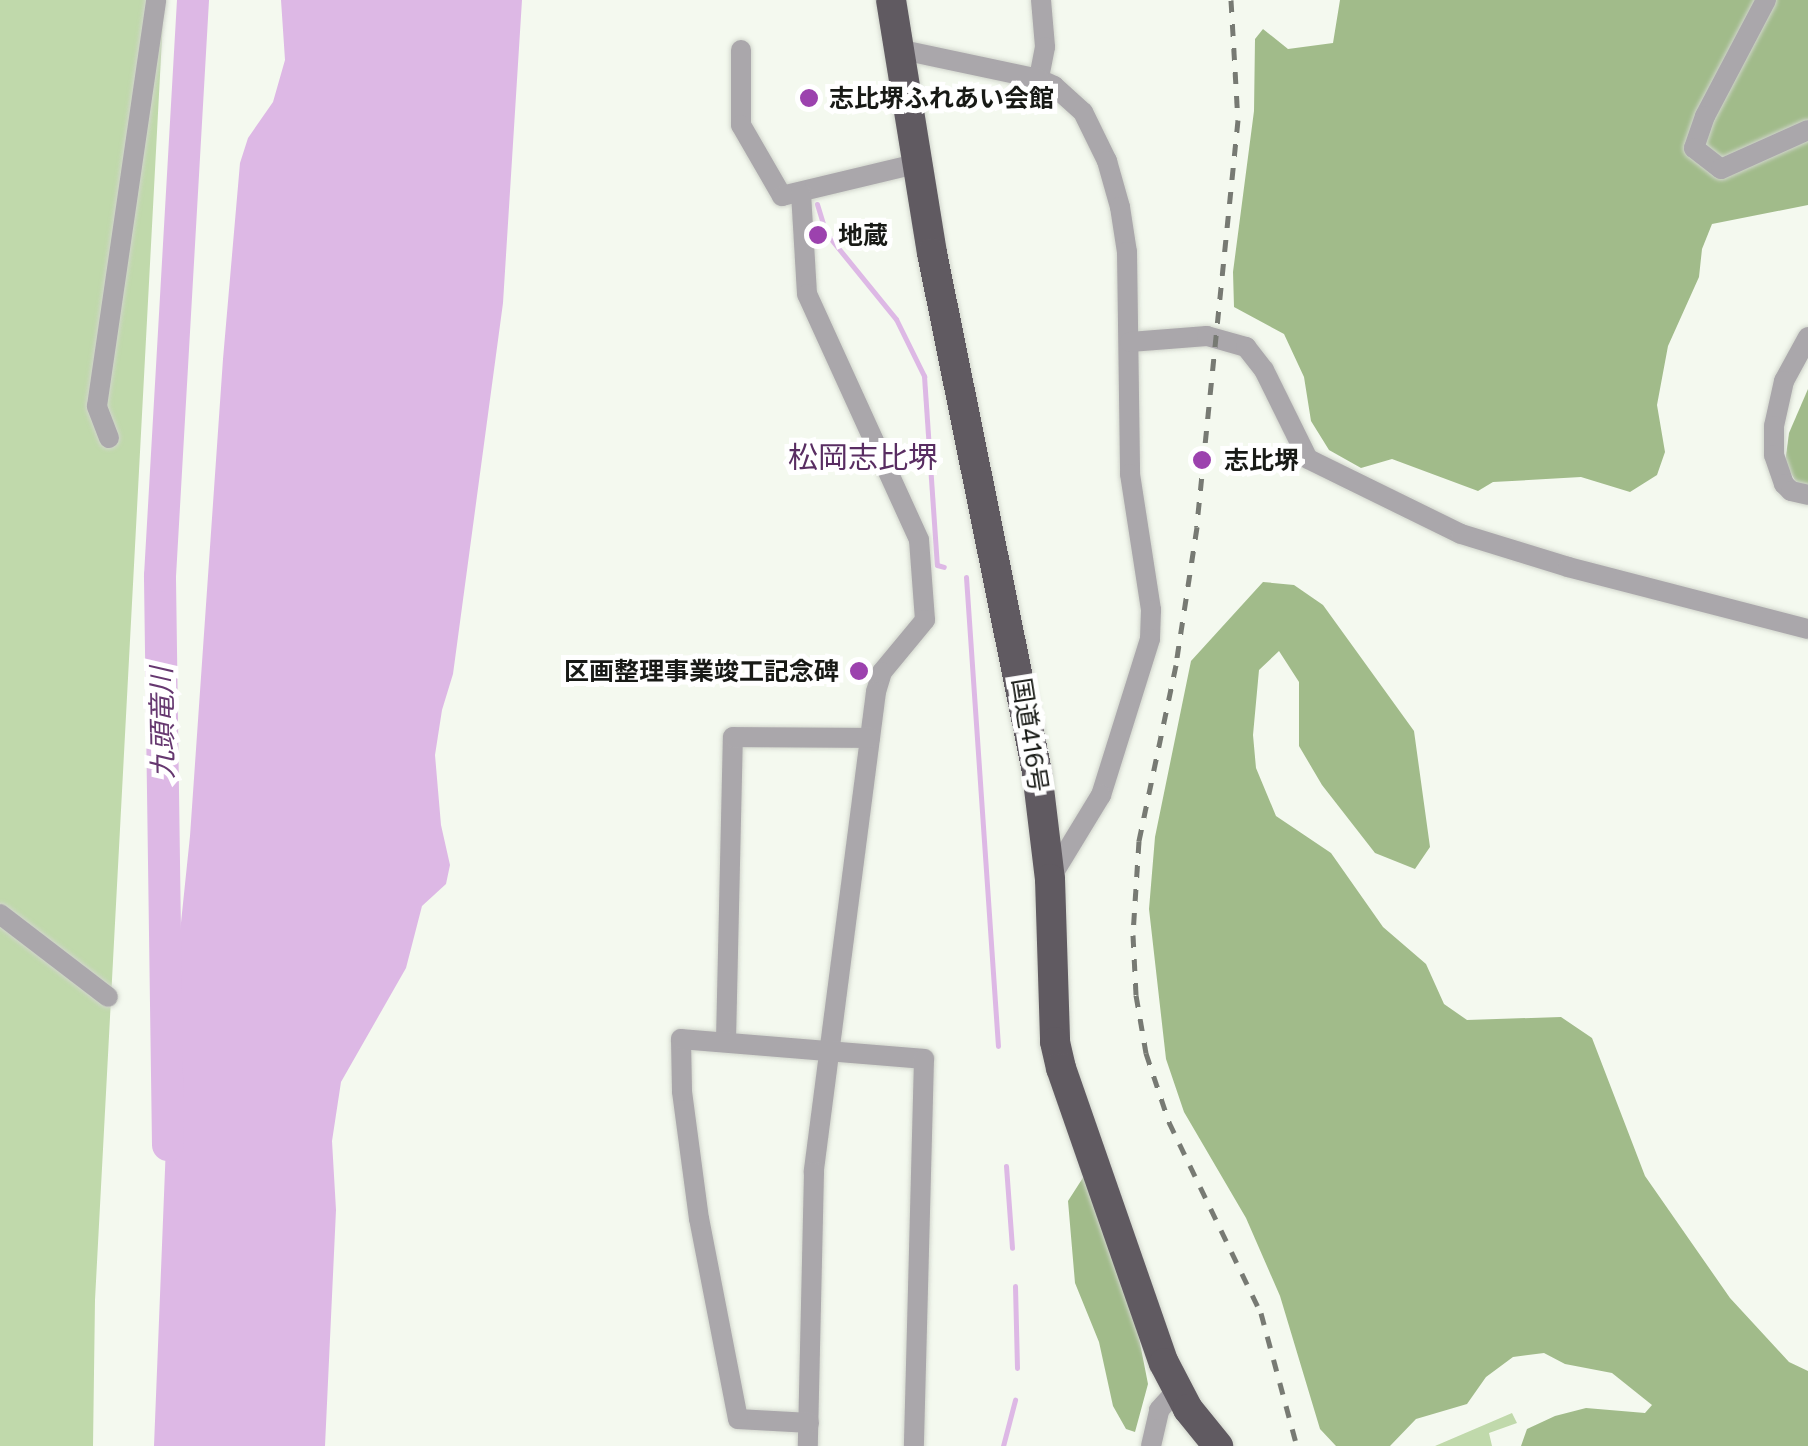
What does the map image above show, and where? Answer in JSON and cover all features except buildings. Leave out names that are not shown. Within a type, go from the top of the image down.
[{"type":"highway","name":"国道416号","points":[[891,0],[915,164],[1021,676],[1050,879],[1055,1042],[1177,1390],[1218,1446]]},
{"type":"street","points":[[109,438],[97,406],[156,0]]},
{"type":"street","points":[[1040,80],[1045,47],[1042,0]]},
{"type":"street","points":[[1766,0],[1705,116],[1694,148],[1721,168],[1808,130]]},
{"type":"street","points":[[898,49],[1054,86],[1083,112],[1107,161],[1127,252],[1130,474],[1151,610],[1150,639],[1101,796],[1050,879]]},
{"type":"street","points":[[741,50],[741,125],[782,196],[915,164]]},
{"type":"street","points":[[801,194],[808,294],[919,540],[925,620],[882,672],[870,738],[814,1172],[808,1446]]},
{"type":"street","points":[[1130,342],[1207,336],[1246,347],[1264,370],[1308,459],[1461,534],[1552,563],[1808,629]]},
{"type":"street","points":[[1808,337],[1784,380],[1774,426],[1774,455],[1784,484],[1791,491],[1808,495]]},
{"type":"street","points":[[726,1040],[734,737],[870,738]]},
{"type":"street","points":[[0,914],[108,997]]},
{"type":"street","points":[[809,1423],[738,1420],[699,1219],[682,1091],[681,1039],[924,1059],[914,1446]]},
{"type":"street","points":[[1151,1446],[1159,1410],[1177,1390]]},
{"type":"green space","points":[[0,0],[164,0],[95,1300],[93,1446],[0,1446]]},
{"type":"green space","points":[[1340,0],[1808,0],[1808,205],[1712,224],[1702,249],[1699,277],[1668,346],[1657,405],[1665,452],[1657,475],[1630,492],[1581,477],[1493,482],[1478,491],[1392,459],[1361,468],[1329,450],[1311,421],[1304,377],[1284,334],[1234,307],[1233,272],[1254,111],[1255,39],[1263,29],[1288,49],[1333,43]]},
{"type":"green space","points":[[1808,389],[1808,503],[1785,463],[1789,433]]},
{"type":"green space","points":[[1263,582],[1294,585],[1323,605],[1414,731],[1430,847],[1415,869],[1375,853],[1322,785],[1299,746],[1299,682],[1279,651],[1259,670],[1253,735],[1256,768],[1276,816],[1331,853],[1383,927],[1426,964],[1444,1004],[1467,1020],[1561,1017],[1592,1038],[1645,1176],[1730,1298],[1789,1362],[1808,1371],[1808,1446],[1521,1446],[1527,1429],[1555,1416],[1586,1408],[1645,1413],[1652,1405],[1612,1373],[1565,1364],[1544,1353],[1513,1357],[1486,1377],[1467,1404],[1416,1419],[1390,1446],[1336,1446],[1320,1429],[1280,1296],[1246,1218],[1184,1112],[1166,1059],[1149,909],[1155,837],[1191,661]]},
{"type":"green space","points":[[1086,1173],[1133,1307],[1148,1384],[1135,1432],[1126,1429],[1113,1406],[1099,1342],[1075,1283],[1068,1201]]},
{"type":"green space","points":[[1512,1413],[1517,1423],[1489,1433],[1492,1446],[1435,1446]]},
{"type":"shaded area","points":[[281,0],[522,0],[503,303],[453,674],[435,755],[441,825],[450,865],[446,884],[422,906],[406,968],[341,1082],[332,1141],[336,1210],[325,1446],[154,1446],[171,1019],[190,836],[240,163],[248,138],[273,102],[285,60]]},
{"type":"waterway","name":"九頭竜川","points":[[168,1145],[160,576],[193,0]]},
{"type":"waterway","points":[[817,204],[826,233],[896,319],[924,376],[937,565],[944,567]]},
{"type":"waterway","points":[[966,577],[998,1046]]},
{"type":"waterway","points":[[1006,1166],[1012,1248]]},
{"type":"waterway","points":[[1015,1286],[1017,1368]]},
{"type":"waterway","points":[[1003,1446],[1015,1400]]},
{"type":"railway","points":[[1231,0],[1238,120],[1197,527],[1176,665],[1139,841],[1133,935],[1136,995],[1146,1053],[1169,1122],[1261,1313],[1297,1446]]},
{"type":"place","name":"志比堺ふれあい会館","points":[[809,98]]},
{"type":"place","name":"地蔵","points":[[818,235]]},
{"type":"place","name":"志比堺","points":[[1202,460]]},
{"type":"place","name":"区画整理事業竣工記念碑","points":[[859,671]]},
{"type":"district","name":"松岡志比堺","points":[[863,458]]}]
